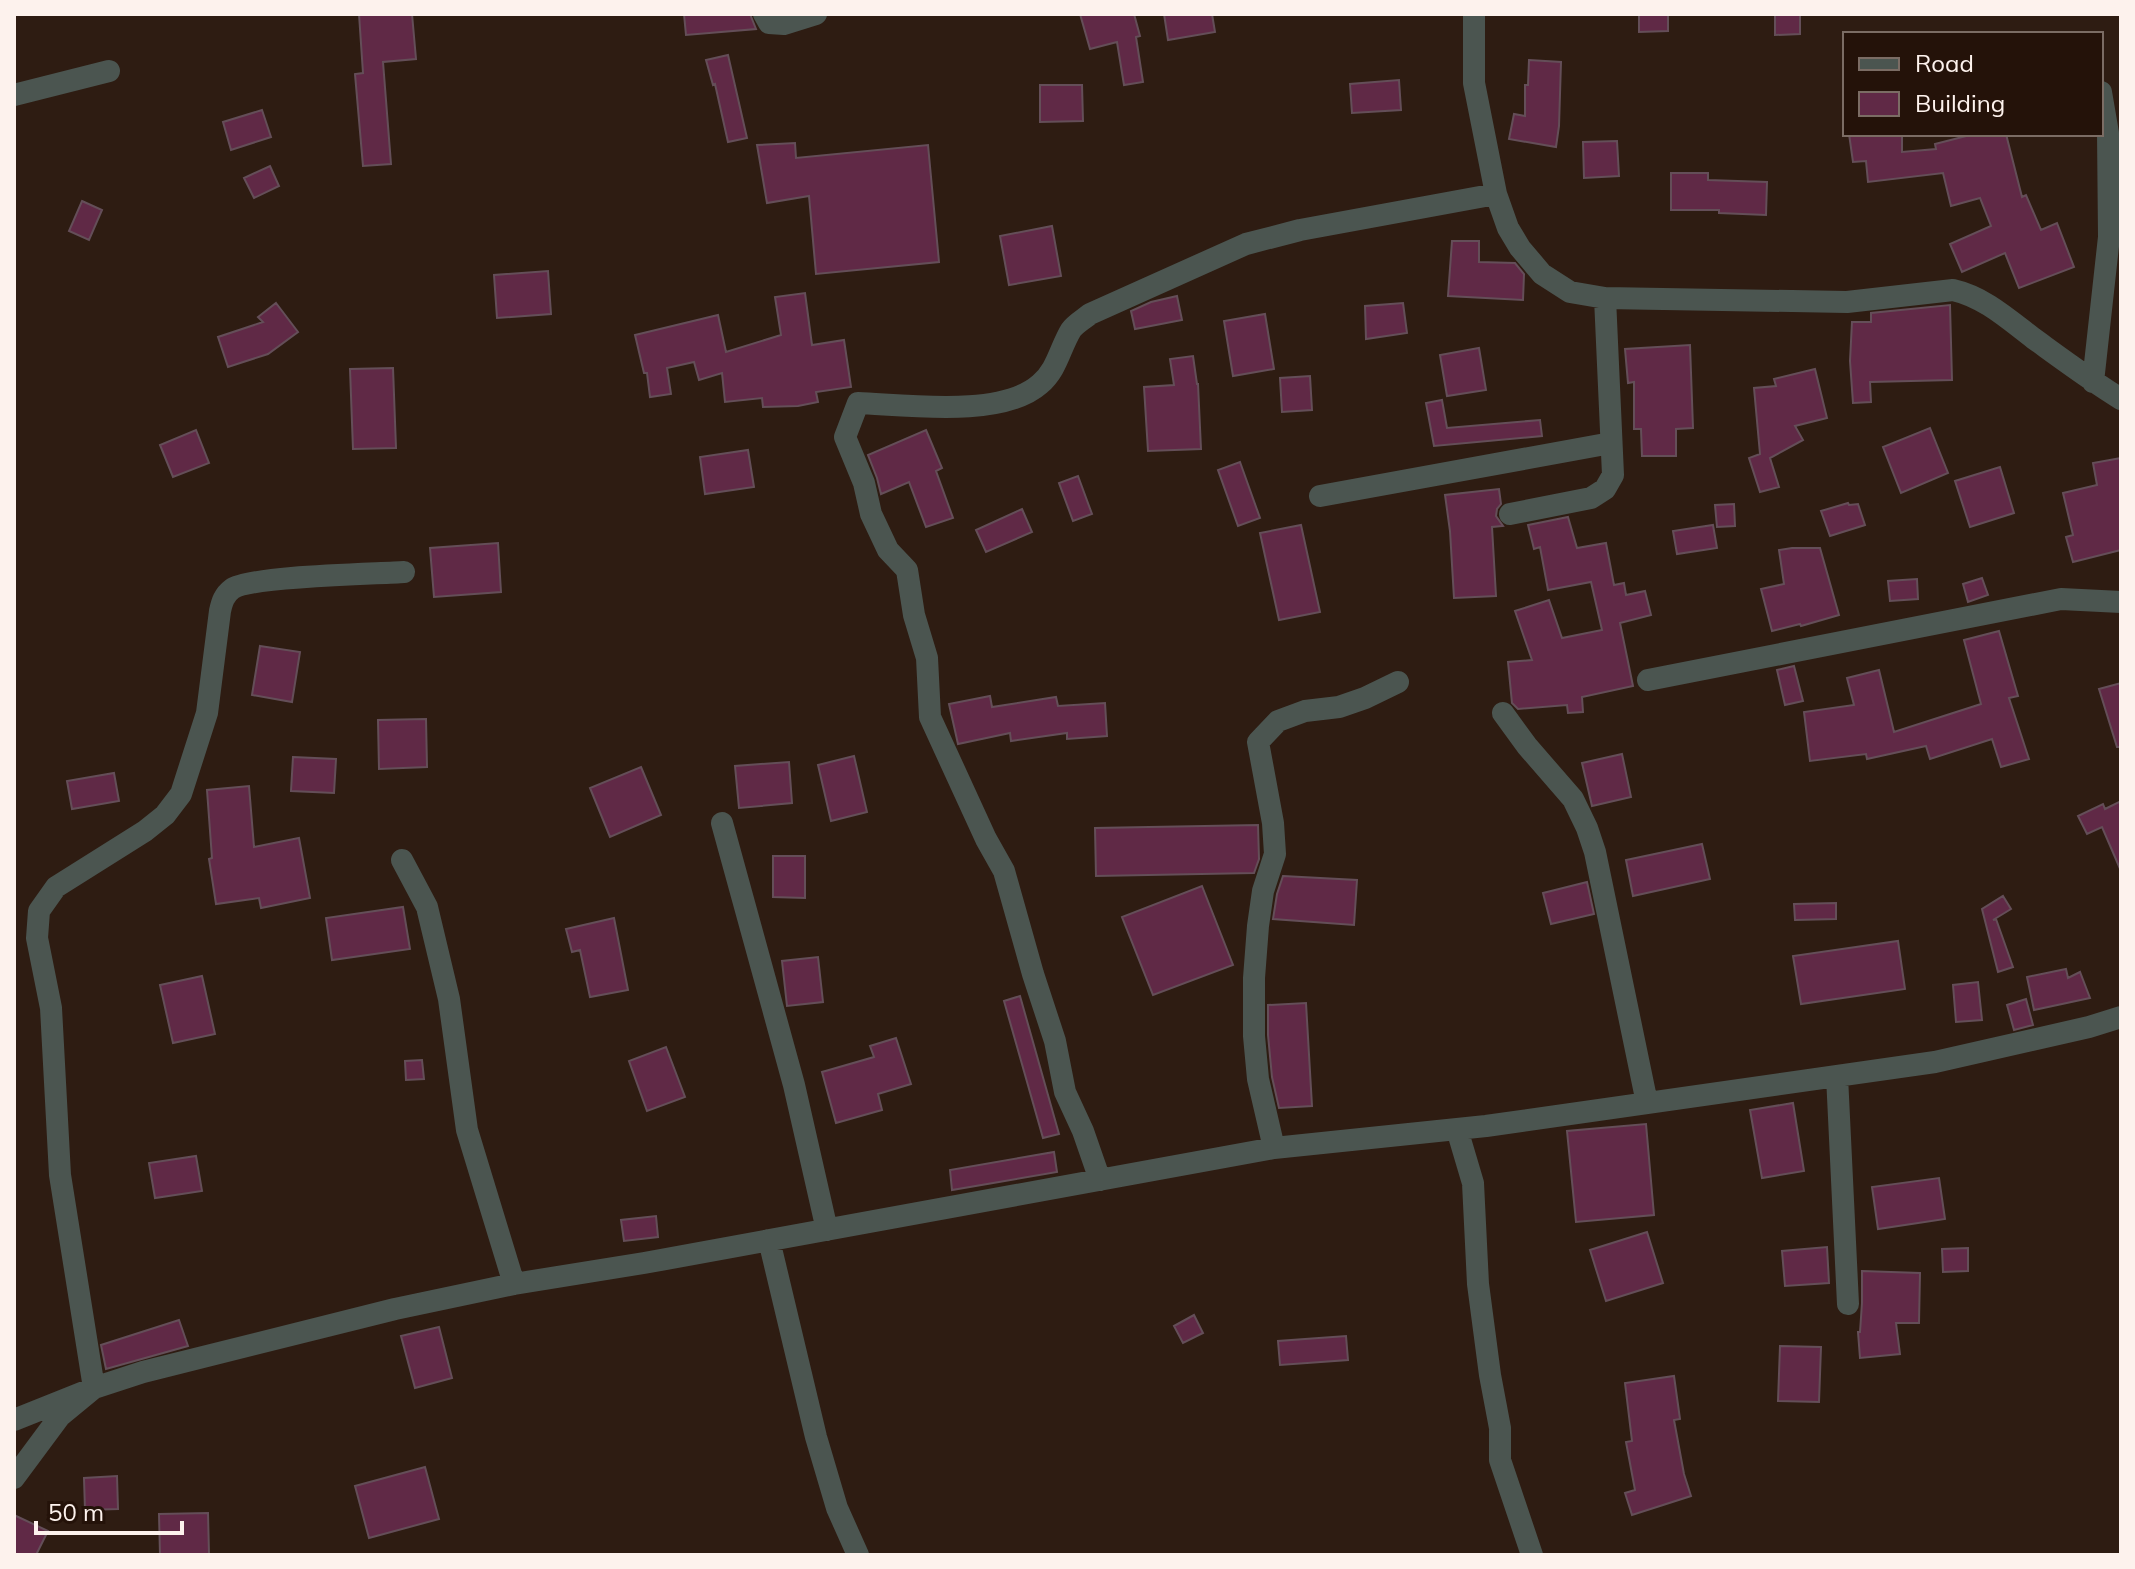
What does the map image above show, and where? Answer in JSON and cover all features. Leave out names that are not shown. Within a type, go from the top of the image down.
[{"type":"street","points":[[764,14],[769,23],[784,24],[816,14]]},
{"type":"street","points":[[1474,14],[1474,83],[1496,194],[1508,228],[1520,248],[1542,274],[1570,292],[1605,298],[1847,302],[1953,290],[1969,294],[1990,306],[2121,399]]},
{"type":"street","points":[[14,95],[109,71]]},
{"type":"street","points":[[2093,382],[2109,237],[2108,133],[2103,104]]},
{"type":"street","points":[[1100,1180],[1065,1092],[1055,1041],[1004,871],[930,717],[927,658],[914,615],[907,570],[888,550],[871,514],[864,483],[845,437],[858,403],[975,407],[1015,400],[1040,384],[1056,365],[1072,328],[1090,314],[1246,244],[1300,230],[1496,194]]},
{"type":"street","points":[[1510,514],[1591,498],[1605,489],[1613,475],[1605,298]]},
{"type":"street","points":[[1320,496],[1611,443]]},
{"type":"street","points":[[94,1388],[60,1175],[51,1008],[37,938],[39,911],[56,887],[145,831],[165,815],[181,794],[207,713],[220,611],[224,597],[233,588],[263,581],[404,572]]},
{"type":"street","points":[[1648,680],[2061,599],[2121,602]]},
{"type":"street","points":[[1274,1148],[1258,1079],[1254,1036],[1258,926],[1263,891],[1275,854],[1273,823],[1258,742],[1278,721],[1305,711],[1339,707],[1398,682]]},
{"type":"street","points":[[1503,713],[1573,799],[1587,828],[1595,852],[1647,1103]]},
{"type":"street","points":[[722,823],[790,1071],[827,1230]]},
{"type":"street","points":[[402,860],[427,907],[449,999],[467,1130],[514,1284]]},
{"type":"street","points":[[14,1420],[94,1388],[173,1364],[395,1309],[514,1284],[1274,1148],[1457,1129],[1935,1062],[2121,1017]]},
{"type":"street","points":[[1837,1076],[1848,1304]]},
{"type":"street","points":[[1457,1129],[1473,1183],[1478,1284],[1500,1428],[1500,1460],[1532,1555]]},
{"type":"street","points":[[769,1240],[816,1437],[837,1508],[858,1555]]},
{"type":"street","points":[[14,1478],[60,1416],[94,1388]]},
{"type":"building","points":[[359,14],[412,14],[416,59],[383,62],[391,164],[363,166],[355,74],[363,73]]},
{"type":"building","points":[[684,14],[750,14],[756,29],[686,35]]},
{"type":"building","points":[[1080,14],[1134,14],[1140,36],[1136,37],[1143,82],[1124,85],[1117,42],[1090,49]]},
{"type":"building","points":[[1164,14],[1212,14],[1215,32],[1168,40]]},
{"type":"building","points":[[1639,14],[1668,14],[1668,31],[1639,32]]},
{"type":"building","points":[[1775,14],[1800,14],[1800,34],[1775,35]]},
{"type":"building","points":[[728,55],[747,138],[728,142],[715,84],[706,60]]},
{"type":"building","points":[[1529,60],[1561,62],[1556,147],[1509,139],[1514,114],[1525,116]]},
{"type":"building","points":[[1399,80],[1401,110],[1352,113],[1350,84]]},
{"type":"building","points":[[1040,85],[1082,85],[1083,121],[1040,122]]},
{"type":"building","points":[[262,110],[271,137],[231,150],[223,122]]},
{"type":"building","points":[[1849,136],[1902,136],[1902,152],[1936,149],[1935,144],[1966,136],[2007,136],[2022,197],[2026,195],[2041,230],[2057,223],[2074,267],[2019,288],[2005,253],[1962,272],[1950,244],[1991,226],[1980,198],[1951,206],[1943,173],[1868,182],[1866,161],[1853,162]]},
{"type":"building","points":[[1617,141],[1619,176],[1584,178],[1583,142]]},
{"type":"building","points":[[795,143],[796,158],[928,145],[939,262],[816,274],[809,196],[767,203],[757,145]]},
{"type":"building","points":[[270,166],[279,186],[254,198],[244,178]]},
{"type":"building","points":[[1671,173],[1708,173],[1708,180],[1767,182],[1766,215],[1719,213],[1719,210],[1671,210]]},
{"type":"building","points":[[82,201],[102,210],[89,240],[69,231]]},
{"type":"building","points":[[1052,226],[1061,276],[1009,285],[1000,236]]},
{"type":"building","points":[[1452,241],[1479,241],[1479,262],[1515,263],[1524,274],[1523,300],[1448,296]]},
{"type":"building","points":[[548,271],[551,314],[497,318],[494,275]]},
{"type":"building","points":[[805,293],[812,345],[844,340],[851,387],[816,392],[818,402],[798,406],[763,407],[762,398],[725,402],[722,373],[699,380],[694,362],[667,368],[671,394],[650,397],[647,373],[644,373],[635,335],[718,315],[726,352],[781,335],[775,297]]},
{"type":"building","points":[[1177,296],[1182,320],[1135,329],[1131,311]]},
{"type":"building","points":[[276,303],[298,332],[268,354],[228,367],[218,337],[263,322],[258,317]]},
{"type":"building","points":[[1403,303],[1407,333],[1366,339],[1365,306]]},
{"type":"building","points":[[1950,305],[1952,380],[1870,382],[1871,402],[1853,403],[1850,361],[1852,322],[1871,322],[1871,313]]},
{"type":"building","points":[[1265,314],[1274,369],[1233,376],[1224,321]]},
{"type":"building","points":[[1690,345],[1693,428],[1676,429],[1676,456],[1642,456],[1641,429],[1634,429],[1634,382],[1628,383],[1625,349]]},
{"type":"building","points":[[1479,348],[1486,390],[1447,396],[1440,355]]},
{"type":"building","points":[[1193,356],[1198,384],[1201,449],[1148,451],[1144,387],[1174,385],[1170,359]]},
{"type":"building","points":[[393,368],[396,448],[353,449],[350,369]]},
{"type":"building","points":[[1815,369],[1827,418],[1795,426],[1803,440],[1770,458],[1779,487],[1760,492],[1749,458],[1760,454],[1754,388],[1776,386],[1774,379]]},
{"type":"building","points":[[1310,376],[1312,410],[1282,412],[1280,378]]},
{"type":"building","points":[[1442,400],[1447,428],[1540,420],[1542,436],[1434,446],[1426,403]]},
{"type":"building","points":[[1930,428],[1948,473],[1901,493],[1883,447]]},
{"type":"building","points":[[196,430],[209,463],[173,477],[160,445]]},
{"type":"building","points":[[926,430],[942,468],[936,471],[953,518],[926,527],[909,482],[881,494],[868,455]]},
{"type":"building","points":[[748,450],[754,487],[705,494],[700,457]]},
{"type":"building","points":[[2121,458],[2121,550],[2073,562],[2066,537],[2073,535],[2063,493],[2097,485],[2093,463]]},
{"type":"building","points":[[1240,462],[1260,518],[1238,526],[1218,470]]},
{"type":"building","points":[[2000,467],[2014,513],[1970,527],[1955,481]]},
{"type":"building","points":[[1078,476],[1092,514],[1073,521],[1059,483]]},
{"type":"building","points":[[1499,489],[1501,504],[1496,516],[1503,526],[1492,527],[1496,596],[1454,598],[1445,495]]},
{"type":"building","points":[[1848,503],[1858,504],[1865,525],[1830,536],[1821,511]]},
{"type":"building","points":[[1734,504],[1735,526],[1717,527],[1715,505]]},
{"type":"building","points":[[1022,509],[1032,532],[986,552],[976,530]]},
{"type":"building","points":[[1568,517],[1577,548],[1606,543],[1614,585],[1624,583],[1626,595],[1645,591],[1651,615],[1620,623],[1633,686],[1582,697],[1583,712],[1568,713],[1567,705],[1518,709],[1512,703],[1508,662],[1532,660],[1515,611],[1549,600],[1562,638],[1602,630],[1591,582],[1548,590],[1540,547],[1534,549],[1528,525]]},
{"type":"building","points":[[1301,525],[1320,612],[1279,620],[1260,533]]},
{"type":"building","points":[[1713,525],[1717,548],[1677,554],[1673,531]]},
{"type":"building","points":[[498,543],[501,592],[434,597],[430,548]]},
{"type":"building","points":[[1820,548],[1839,615],[1772,631],[1761,589],[1784,584],[1779,550]]},
{"type":"building","points":[[1982,578],[1988,595],[1968,602],[1963,584]]},
{"type":"building","points":[[1917,579],[1918,599],[1890,601],[1888,581]]},
{"type":"building","points":[[1999,631],[2018,696],[2009,698],[2029,759],[2001,767],[1992,739],[1930,759],[1926,746],[1867,759],[1866,754],[1810,761],[1804,712],[1854,705],[1847,678],[1879,670],[1894,732],[1981,704],[1964,640]]},
{"type":"building","points":[[260,646],[300,652],[292,702],[252,695]]},
{"type":"building","points":[[1794,666],[1803,701],[1785,705],[1777,670]]},
{"type":"building","points":[[2121,683],[2121,747],[2117,747],[2099,689]]},
{"type":"building","points":[[990,696],[992,707],[1056,697],[1058,706],[1105,703],[1107,736],[1067,739],[1067,733],[1011,741],[1010,733],[958,744],[949,704]]},
{"type":"building","points":[[426,719],[427,767],[379,769],[378,720]]},
{"type":"building","points":[[1622,754],[1631,797],[1592,806],[1582,763]]},
{"type":"building","points":[[854,756],[867,812],[831,821],[818,765]]},
{"type":"building","points":[[293,757],[336,759],[334,793],[291,791]]},
{"type":"building","points":[[789,762],[792,803],[739,808],[735,766]]},
{"type":"building","points":[[641,767],[661,815],[610,837],[590,788]]},
{"type":"building","points":[[114,773],[119,801],[72,809],[67,781]]},
{"type":"building","points":[[249,786],[254,847],[299,838],[310,898],[261,908],[259,898],[216,904],[209,859],[212,858],[207,790]]},
{"type":"building","points":[[2121,801],[2121,871],[2102,827],[2087,834],[2078,816],[2103,804],[2105,809]]},
{"type":"building","points":[[1258,825],[1259,859],[1254,873],[1096,876],[1095,828]]},
{"type":"building","points":[[1702,844],[1710,879],[1633,896],[1626,860]]},
{"type":"building","points":[[773,856],[805,856],[805,898],[773,897]]},
{"type":"building","points":[[1283,876],[1357,880],[1354,925],[1273,919]]},
{"type":"building","points":[[1587,882],[1594,914],[1551,924],[1543,893]]},
{"type":"building","points":[[1202,886],[1233,965],[1153,995],[1122,917]]},
{"type":"building","points":[[2003,896],[2011,909],[1993,920],[1996,919],[2013,967],[1998,972],[1982,909]]},
{"type":"building","points":[[1836,903],[1836,919],[1795,920],[1794,904]]},
{"type":"building","points":[[403,907],[410,949],[332,960],[326,918]]},
{"type":"building","points":[[614,918],[628,990],[590,997],[580,950],[572,952],[566,929]]},
{"type":"building","points":[[1898,941],[1905,989],[1801,1004],[1793,956]]},
{"type":"building","points":[[818,957],[823,1002],[787,1006],[782,961]]},
{"type":"building","points":[[2066,969],[2068,978],[2080,972],[2090,998],[2034,1010],[2027,977]]},
{"type":"building","points":[[202,976],[215,1034],[173,1043],[160,985]]},
{"type":"building","points":[[1978,982],[1982,1020],[1956,1022],[1953,985]]},
{"type":"building","points":[[1020,996],[1059,1134],[1043,1138],[1004,1001]]},
{"type":"building","points":[[2026,999],[2033,1025],[2014,1030],[2007,1005]]},
{"type":"building","points":[[1306,1003],[1312,1106],[1279,1108],[1272,1077],[1268,1005]]},
{"type":"building","points":[[896,1038],[911,1084],[878,1094],[882,1110],[836,1123],[822,1072],[874,1057],[870,1046]]},
{"type":"building","points":[[666,1047],[685,1097],[647,1111],[629,1061]]},
{"type":"building","points":[[422,1060],[424,1079],[406,1080],[405,1061]]},
{"type":"building","points":[[1793,1103],[1804,1171],[1762,1178],[1750,1110]]},
{"type":"building","points":[[1646,1124],[1654,1215],[1576,1222],[1567,1131]]},
{"type":"building","points":[[1054,1152],[1057,1172],[952,1190],[950,1170]]},
{"type":"building","points":[[196,1156],[202,1191],[155,1198],[149,1163]]},
{"type":"building","points":[[1939,1178],[1945,1219],[1878,1229],[1872,1187]]},
{"type":"building","points":[[656,1216],[658,1237],[624,1241],[621,1220]]},
{"type":"building","points":[[1647,1232],[1663,1283],[1606,1301],[1590,1250]]},
{"type":"building","points":[[1827,1247],[1829,1283],[1785,1286],[1782,1251]]},
{"type":"building","points":[[1968,1248],[1968,1271],[1943,1272],[1942,1249]]},
{"type":"building","points":[[1862,1271],[1920,1273],[1919,1323],[1896,1323],[1900,1354],[1860,1358],[1858,1332]]},
{"type":"building","points":[[1194,1315],[1203,1333],[1183,1343],[1174,1326]]},
{"type":"building","points":[[179,1320],[188,1346],[106,1369],[101,1345]]},
{"type":"building","points":[[439,1327],[452,1378],[415,1388],[401,1336]]},
{"type":"building","points":[[1346,1336],[1348,1360],[1280,1365],[1278,1341]]},
{"type":"building","points":[[1780,1346],[1821,1347],[1819,1402],[1778,1401]]},
{"type":"building","points":[[1674,1376],[1680,1419],[1674,1420],[1691,1496],[1632,1515],[1625,1493],[1635,1490],[1626,1442],[1632,1441],[1625,1383]]},
{"type":"building","points":[[425,1467],[439,1519],[369,1538],[355,1486]]},
{"type":"building","points":[[117,1476],[118,1509],[85,1510],[84,1478]]},
{"type":"building","points":[[208,1513],[209,1554],[160,1555],[159,1514]]},
{"type":"building","points":[[14,1515],[48,1531],[36,1555],[14,1555]]}]
